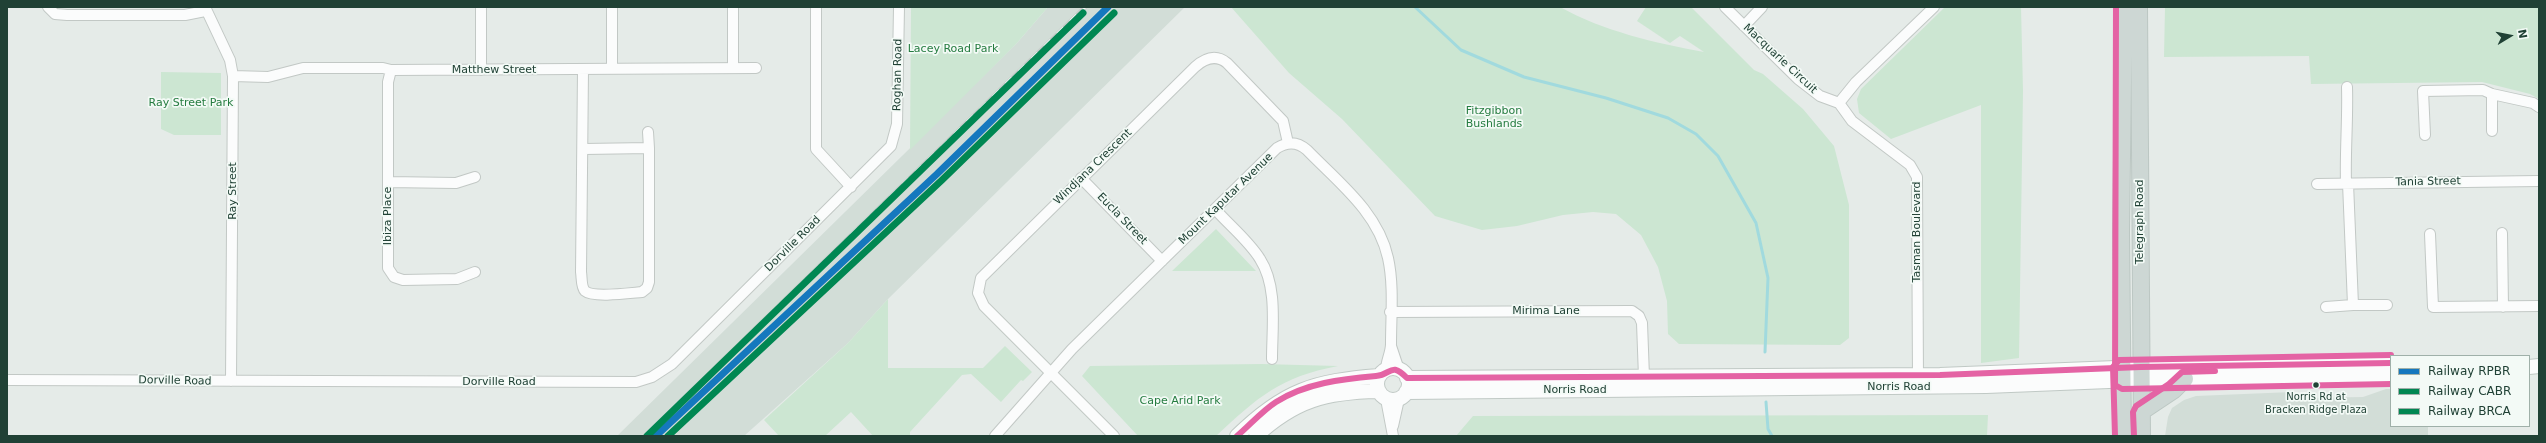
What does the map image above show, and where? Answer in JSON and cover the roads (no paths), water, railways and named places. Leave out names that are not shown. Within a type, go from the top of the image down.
[{"type":"main road","name":"Telegraph Road","points":[[2123,436],[2124,7]]},
{"type":"main road","name":"Telegraph Road","points":[[2139,7],[2142,436]]},
{"type":"main road","name":"Norris Road","points":[[1256,436],[1274,420],[1306,401],[1339,393],[1392,395],[1918,381],[2390,363]]},
{"type":"main road","name":"Norris Road","points":[[2141,373],[2185,379],[2390,376]]},
{"type":"main road","name":"Norris Road","points":[[1237,436],[1276,402],[1301,390],[1334,380],[1393,374],[1918,381]]},
{"type":"main road","points":[[1392,395],[1393,374]]},
{"type":"main road","points":[[1392,395],[1393,374]]},
{"type":"main road","points":[[2141,412],[2174,390],[2185,379]]},
{"type":"street","points":[[48,7],[55,14],[67,15],[185,15],[205,9]]},
{"type":"street","points":[[481,70],[482,7]]},
{"type":"street","points":[[612,7],[612,69]]},
{"type":"street","points":[[733,7],[733,68]]},
{"type":"street","points":[[816,7],[816,149],[851,187]]},
{"type":"street","name":"Roghan Road","points":[[894,142],[897,124],[898,7]]},
{"type":"street","name":"Macquarie Circuit","points":[[1725,7],[1810,89],[1820,96],[1839,103]]},
{"type":"street","points":[[1744,26],[1762,7]]},
{"type":"street","points":[[1839,103],[1856,82],[1934,7]]},
{"type":"street","name":"Ray Street","points":[[205,9],[230,60],[233,76],[231,382]]},
{"type":"street","name":"Windjana Crescent","points":[[1114,436],[984,306],[978,297],[977,288],[984,274],[1195,67],[1212,58],[1220,58],[1227,63],[1283,121],[1288,143]]},
{"type":"street","name":"Matthew Street","points":[[233,76],[268,77],[303,68],[383,68],[391,70],[583,70],[756,68]]},
{"type":"street","name":"Ibiza Place","points":[[391,70],[388,82],[388,268],[394,277],[403,280],[457,280],[475,272]]},
{"type":"street","points":[[583,70],[584,149],[581,272],[585,291],[593,294],[642,292],[647,288],[649,282],[648,132]]},
{"type":"street","points":[[2347,87],[2347,183],[2353,305]]},
{"type":"street","points":[[2425,135],[2423,91],[2483,90],[2492,94],[2533,103],[2539,107]]},
{"type":"street","points":[[2492,94],[2492,131]]},
{"type":"street","name":"Tasman Boulevard","points":[[1839,103],[1852,121],[1910,165],[1917,177],[1918,381]]},
{"type":"street","name":"Dorville Road","points":[[7,380],[231,382],[636,382],[652,377],[672,364],[885,155],[894,142]]},
{"type":"street","points":[[1288,143],[1299,144],[1307,150],[1358,202],[1375,224],[1388,260],[1393,374]]},
{"type":"street","name":"Mount Kaputar Avenue","points":[[995,436],[1051,372],[1162,261],[1277,148],[1288,143]]},
{"type":"street","points":[[584,149],[649,148]]},
{"type":"street","points":[[388,182],[456,183],[475,177]]},
{"type":"street","name":"Eucla Street","points":[[1081,178],[1162,261]]},
{"type":"street","name":"Tania Street","points":[[2318,184],[2539,181]]},
{"type":"street","points":[[1215,209],[1257,254],[1268,274],[1272,296],[1272,359]]},
{"type":"street","points":[[2502,233],[2503,307]]},
{"type":"street","points":[[2430,234],[2433,307],[2539,306]]},
{"type":"street","points":[[2326,307],[2387,305]]},
{"type":"street","name":"Mirima Lane","points":[[1390,312],[1632,311],[1639,316],[1642,323],[1644,377]]},
{"type":"street","points":[[1392,395],[1393,431]]},
{"type":"waterway","points":[[1415,7],[1461,50],[1524,77],[1606,98],[1668,118],[1696,134],[1718,156],[1756,223],[1768,278],[1765,352]]},
{"type":"waterway","points":[[1766,402],[1768,429],[1772,436]]},
{"type":"railway","points":[[645,436],[1085,7]]},
{"type":"rail line","name":"RPBR","points":[[656,436],[937,174],[1108,7]]},
{"type":"rail line","name":"BRCA","points":[[647,436],[1083,13]]},
{"type":"rail line","name":"CABR","points":[[668,436],[942,180],[1114,13]]},
{"type":"place","name":"Norris Rd at Bracken Ridge Plaza","points":[[2316,385]]},
{"type":"park label","name":"Lacey Road Park","points":[[953,49]]},
{"type":"park label","name":"Ray Street Park","points":[[191,103]]},
{"type":"park label","name":"Fitzgibbon Bushlands","points":[[1494,117]]},
{"type":"park label","name":"Cape Arid Park","points":[[1180,401]]}]
